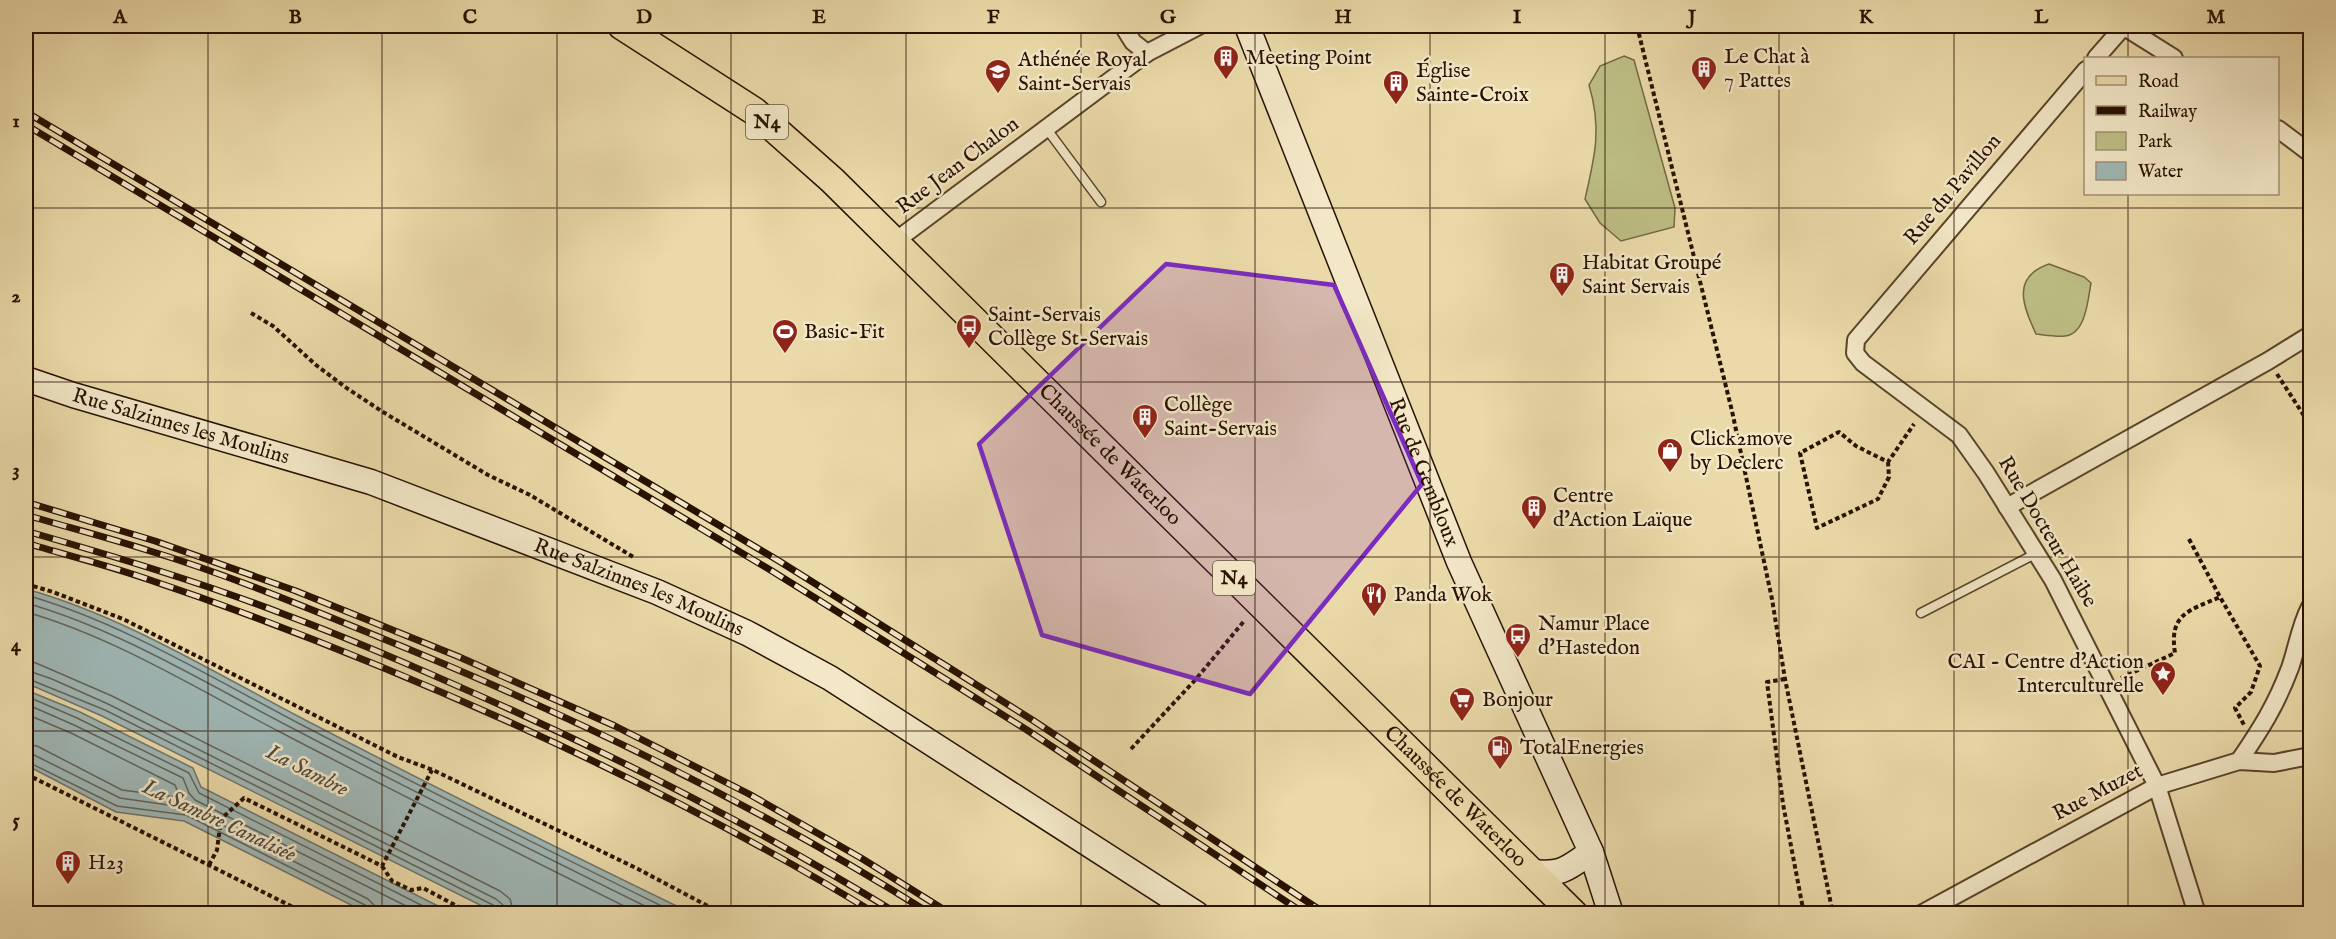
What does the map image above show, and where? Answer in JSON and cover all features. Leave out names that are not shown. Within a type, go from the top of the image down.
[{"type":"main road","name":"Chaussée de Waterloo","points":[[622,26],[754,111],[832,180],[1574,914]]},
{"type":"street","points":[[1123,26],[1133,42],[1147,53]]},
{"type":"street","name":"Rue Jean Chalon","points":[[894,242],[1147,53],[1199,26]]},
{"type":"street","name":"Rue de Gembloux","points":[[1247,26],[1459,562],[1591,852],[1611,914]]},
{"type":"street","points":[[2097,57],[2124,26],[2172,57]]},
{"type":"street","name":"Rue du Pavillon","points":[[1856,340],[2084,71]]},
{"type":"street","points":[[2279,130],[2310,153]]},
{"type":"street","points":[[2007,507],[2268,361],[2310,335]]},
{"type":"street","name":"Rue Docteur Haibe","points":[[1856,340],[1855,353],[1863,363],[1959,435],[2037,552],[2157,786],[2197,914]]},
{"type":"street","name":"Rue Salzinnes les Moulins","points":[[26,379],[371,483],[583,563],[708,614],[791,655],[840,684],[1197,914]]},
{"type":"street","points":[[2239,761],[2271,713],[2290,667],[2310,607]]},
{"type":"street","name":"Rue Muzet","points":[[1921,914],[2157,786],[2239,761],[2274,763],[2310,756]]},
{"type":"street","points":[[1532,872],[1552,874],[1572,867],[1591,852]]},
{"type":"lane","points":[[1046,128],[1101,201]]},
{"type":"lane","points":[[1921,614],[2037,552]]},
{"type":"path","points":[[1637,26],[1732,411],[1772,599],[1785,679],[1833,914]]},
{"type":"path","points":[[251,313],[273,326],[316,365],[365,401],[488,475],[530,495],[637,559]]},
{"type":"path","points":[[2268,361],[2310,425]]},
{"type":"path","points":[[1888,462],[1856,446],[1839,432],[1800,453],[1817,528],[1878,499],[1889,477],[1888,462],[1925,408]]},
{"type":"path","points":[[2189,539],[2260,666],[2251,692],[2235,708],[2254,739]]},
{"type":"path","points":[[26,584],[123,619],[398,757],[432,770],[638,869],[723,914]]},
{"type":"path","points":[[2107,685],[2175,653],[2172,637],[2177,621],[2194,609],[2220,597]]},
{"type":"path","points":[[1131,749],[1196,679],[1259,603]]},
{"type":"path","points":[[1785,679],[1767,682],[1783,804],[1804,914]]},
{"type":"path","points":[[382,866],[432,770]]},
{"type":"path","points":[[26,774],[307,914]]},
{"type":"path","points":[[209,865],[217,850],[221,819],[244,798],[382,866],[392,881],[411,890],[423,888],[472,914]]},
{"type":"path","points":[[1812,914],[1811,910],[1816,908],[1817,914]]},
{"type":"highlighted area","points":[[1166,264],[1334,285],[1422,484],[1250,694],[1042,635],[979,444]]},
{"type":"green space","points":[[1624,56],[1634,60],[1675,208],[1674,227],[1621,241],[1600,223],[1585,199],[1596,142],[1595,115],[1589,85],[1600,66]]},
{"type":"green space","points":[[2049,264],[2084,277],[2091,283],[2082,323],[2072,334],[2065,336],[2036,334],[2024,303],[2023,293],[2029,276]]},
{"type":"water","name":"La Sambre","points":[[26,589],[99,615],[170,648],[404,771],[691,913],[496,913],[102,716],[26,683]]},
{"type":"water","name":"La Sambre Canalisée","points":[[26,690],[80,712],[193,768],[201,787],[452,913],[367,913],[184,821],[116,812],[26,765]]},
{"type":"railway","points":[[26,112],[779,561],[1034,721],[1326,914]]},
{"type":"railway","points":[[26,125],[772,571],[1027,730],[1305,914]]},
{"type":"railway","points":[[26,502],[155,541],[296,591],[457,656],[615,726],[749,794],[861,858],[951,914]]},
{"type":"railway","points":[[26,515],[135,546],[235,580],[374,635],[518,696],[728,798],[864,873],[931,914]]},
{"type":"railway","points":[[26,531],[221,591],[373,649],[430,674],[516,712],[662,782],[805,859],[898,914]]},
{"type":"railway","points":[[26,543],[132,574],[238,611],[463,701],[601,765],[741,836],[876,914]]},
{"type":"place","name":"Meeting Point","points":[[1226,81]]},
{"type":"place","name":"Le Chat à 7 Pattes","points":[[1704,92]]},
{"type":"place","name":"Athénée Royal Saint-Servais","points":[[998,95]]},
{"type":"place","name":"Église Sainte-Croix","points":[[1396,106]]},
{"type":"place","name":"Habitat Groupé Saint Servais","points":[[1562,298]]},
{"type":"place","name":"Saint-Servais Collège St-Servais","points":[[969,350]]},
{"type":"place","name":"Basic-Fit","points":[[785,355]]},
{"type":"place","name":"Collège Saint-Servais","points":[[1145,440]]},
{"type":"place","name":"Click2move by Declerc","points":[[1670,474]]},
{"type":"place","name":"Centre d'Action Laïque","points":[[1534,531]]},
{"type":"place","name":"Panda Wok","points":[[1374,618]]},
{"type":"place","name":"Namur Place d'Hastedon","points":[[1518,659]]},
{"type":"place","name":"CAI - Centre d'Action Interculturelle","points":[[2163,697]]},
{"type":"place","name":"Bonjour","points":[[1462,723]]},
{"type":"place","name":"TotalEnergies","points":[[1500,771]]},
{"type":"place","name":"H23","points":[[68,886]]}]
